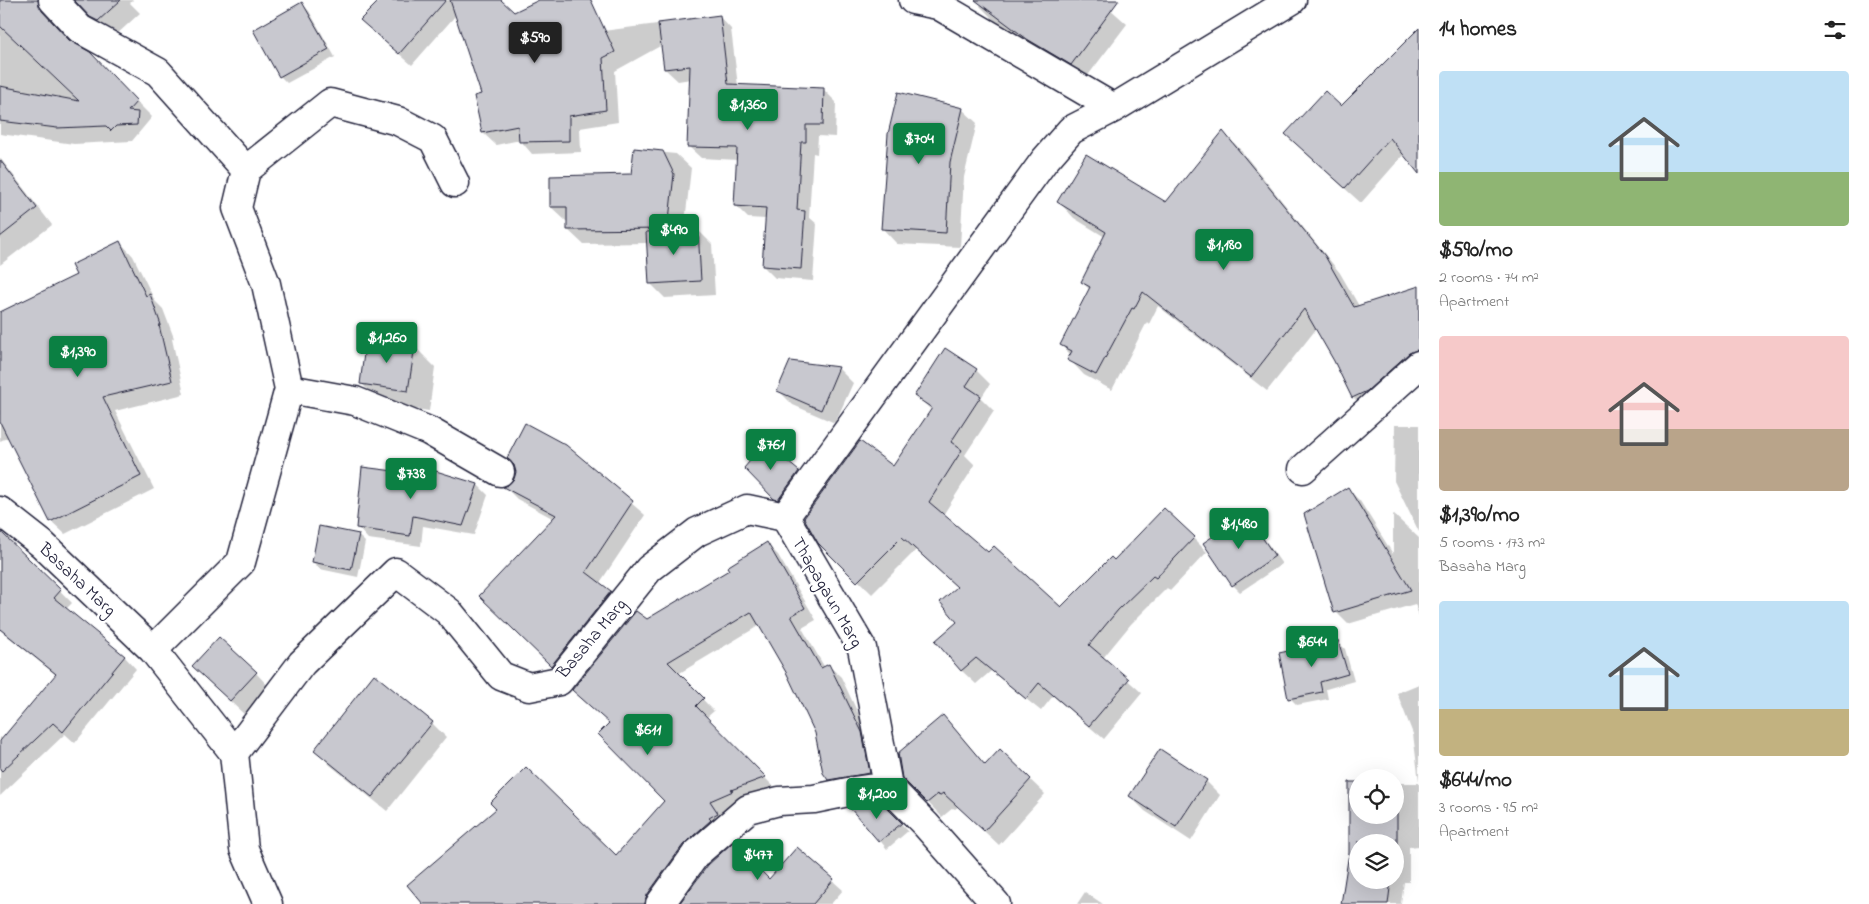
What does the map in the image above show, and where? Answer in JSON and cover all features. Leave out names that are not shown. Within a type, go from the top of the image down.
[{"type":"street","points":[[53,0],[80,29],[158,72],[182,101],[246,170]]},
{"type":"street","points":[[913,0],[938,5],[1114,108]]},
{"type":"street","points":[[784,517],[1044,161],[1071,130],[1114,108],[1292,0]]},
{"type":"street","points":[[153,650],[241,562],[289,389],[266,284],[237,208],[246,170],[330,104],[398,121],[433,139],[455,183]]},
{"type":"street","points":[[1303,469],[1419,365]]},
{"type":"street","points":[[289,389],[355,401],[429,431],[500,472]]},
{"type":"street","name":"Thapagaun Marg","points":[[747,509],[784,517],[862,648],[888,786]]},
{"type":"street","name":"Basaha Marg","points":[[0,510],[42,544],[153,650],[234,753],[302,663],[396,572],[448,612],[501,676],[530,687],[559,681],[649,569],[697,532],[747,509]]},
{"type":"street","points":[[234,753],[244,850],[268,904]]},
{"type":"street","points":[[660,904],[696,854],[748,809],[779,801],[814,799],[888,786],[926,825],[996,904]]},
{"type":"building","points":[[0,0],[38,0],[42,11],[69,40],[90,52],[137,101],[128,111],[138,112],[137,125],[116,126],[111,131],[106,126],[57,128],[0,121],[0,86],[79,101],[0,26]]},
{"type":"building","points":[[74,0],[121,0],[98,21],[90,17]]},
{"type":"building","points":[[380,0],[446,0],[399,54],[360,20]]},
{"type":"building","points":[[450,0],[501,0],[514,12],[539,0],[591,0],[615,52],[603,58],[606,110],[569,116],[569,141],[519,142],[518,126],[482,133],[474,96],[481,94]]},
{"type":"building","points":[[975,0],[1119,0],[1071,65],[1027,39]]},
{"type":"building","points":[[302,2],[329,49],[279,77],[253,30]]},
{"type":"building","points":[[720,15],[728,84],[824,88],[823,125],[806,125],[806,142],[801,142],[797,210],[805,211],[801,269],[762,266],[766,208],[734,206],[737,148],[687,147],[690,66],[664,69],[658,23]]},
{"type":"building","points":[[1419,28],[1419,174],[1390,138],[1345,188],[1285,134],[1325,91],[1341,106]]},
{"type":"building","points":[[898,92],[963,108],[950,162],[946,233],[881,229],[888,134]]},
{"type":"building","points":[[1223,131],[1325,256],[1354,307],[1419,286],[1419,350],[1409,353],[1367,391],[1352,398],[1334,361],[1304,309],[1251,377],[1143,292],[1134,309],[1132,308],[1096,375],[1067,360],[1072,351],[1060,345],[1090,287],[1081,282],[1106,232],[1057,202],[1086,154],[1166,202]]},
{"type":"building","points":[[634,148],[663,151],[674,174],[668,229],[567,230],[567,207],[550,207],[550,176],[631,174]]},
{"type":"building","points":[[0,160],[37,208],[0,237]]},
{"type":"building","points":[[698,229],[701,281],[649,284],[646,232]]},
{"type":"building","points":[[120,241],[146,296],[150,294],[161,325],[159,325],[172,381],[103,397],[141,476],[50,522],[0,422],[0,312],[76,275],[71,265]]},
{"type":"building","points":[[366,338],[415,345],[408,391],[360,384]]},
{"type":"building","points":[[945,348],[977,369],[966,386],[981,396],[951,442],[962,450],[929,502],[988,552],[994,546],[1061,607],[1111,557],[1114,560],[1164,508],[1195,537],[1156,578],[1153,576],[1118,610],[1089,645],[1129,679],[1089,726],[1039,683],[1026,699],[976,658],[961,671],[935,641],[957,622],[940,602],[957,587],[902,537],[857,582],[818,543],[804,518],[860,441],[893,466],[932,408],[914,396]]},
{"type":"building","points":[[790,361],[839,367],[821,410],[777,391]]},
{"type":"building","points":[[525,423],[566,445],[633,501],[586,572],[611,591],[551,666],[479,596],[556,515],[503,487],[514,479],[516,472],[514,465],[507,458]]},
{"type":"building","points":[[765,443],[799,471],[778,500],[774,499],[744,468]]},
{"type":"building","points":[[362,467],[434,476],[436,471],[478,484],[463,526],[413,516],[410,536],[356,528]]},
{"type":"building","points":[[1348,487],[1411,590],[1334,613],[1304,514]]},
{"type":"building","points":[[1246,514],[1275,556],[1232,586],[1203,543]]},
{"type":"building","points":[[319,526],[359,534],[351,570],[312,562]]},
{"type":"building","points":[[0,531],[61,590],[54,598],[125,656],[63,732],[53,723],[2,771],[0,769],[0,741],[56,674],[0,629]]},
{"type":"building","points":[[767,542],[805,608],[791,616],[821,668],[829,664],[862,732],[870,773],[828,780],[823,773],[815,733],[787,674],[751,612],[668,662],[704,698],[696,706],[766,777],[731,790],[733,791],[710,801],[718,813],[709,818],[711,820],[683,845],[647,895],[645,904],[423,904],[407,885],[496,809],[490,803],[526,767],[616,855],[664,801],[598,734],[609,723],[572,690],[636,611],[647,619],[729,570],[727,567]]},
{"type":"building","points":[[219,637],[257,672],[230,701],[192,666]]},
{"type":"building","points":[[1338,640],[1348,674],[1320,682],[1322,692],[1288,699],[1279,653]]},
{"type":"building","points":[[374,674],[433,722],[372,797],[314,750]]},
{"type":"building","points":[[943,715],[985,765],[1000,749],[1031,779],[984,831],[943,793],[939,796],[938,794],[927,803],[902,778],[898,753]]},
{"type":"building","points":[[1160,749],[1207,780],[1176,827],[1129,796]]},
{"type":"building","points":[[882,803],[902,823],[879,842],[850,808]]},
{"type":"building","points":[[1349,824],[1397,824],[1397,834],[1349,834]]},
{"type":"building","points":[[733,842],[769,879],[797,847],[834,879],[813,904],[679,904],[708,865]]},
{"type":"building","points":[[1349,853],[1349,889],[1390,889],[1388,904],[1341,904]]}]
